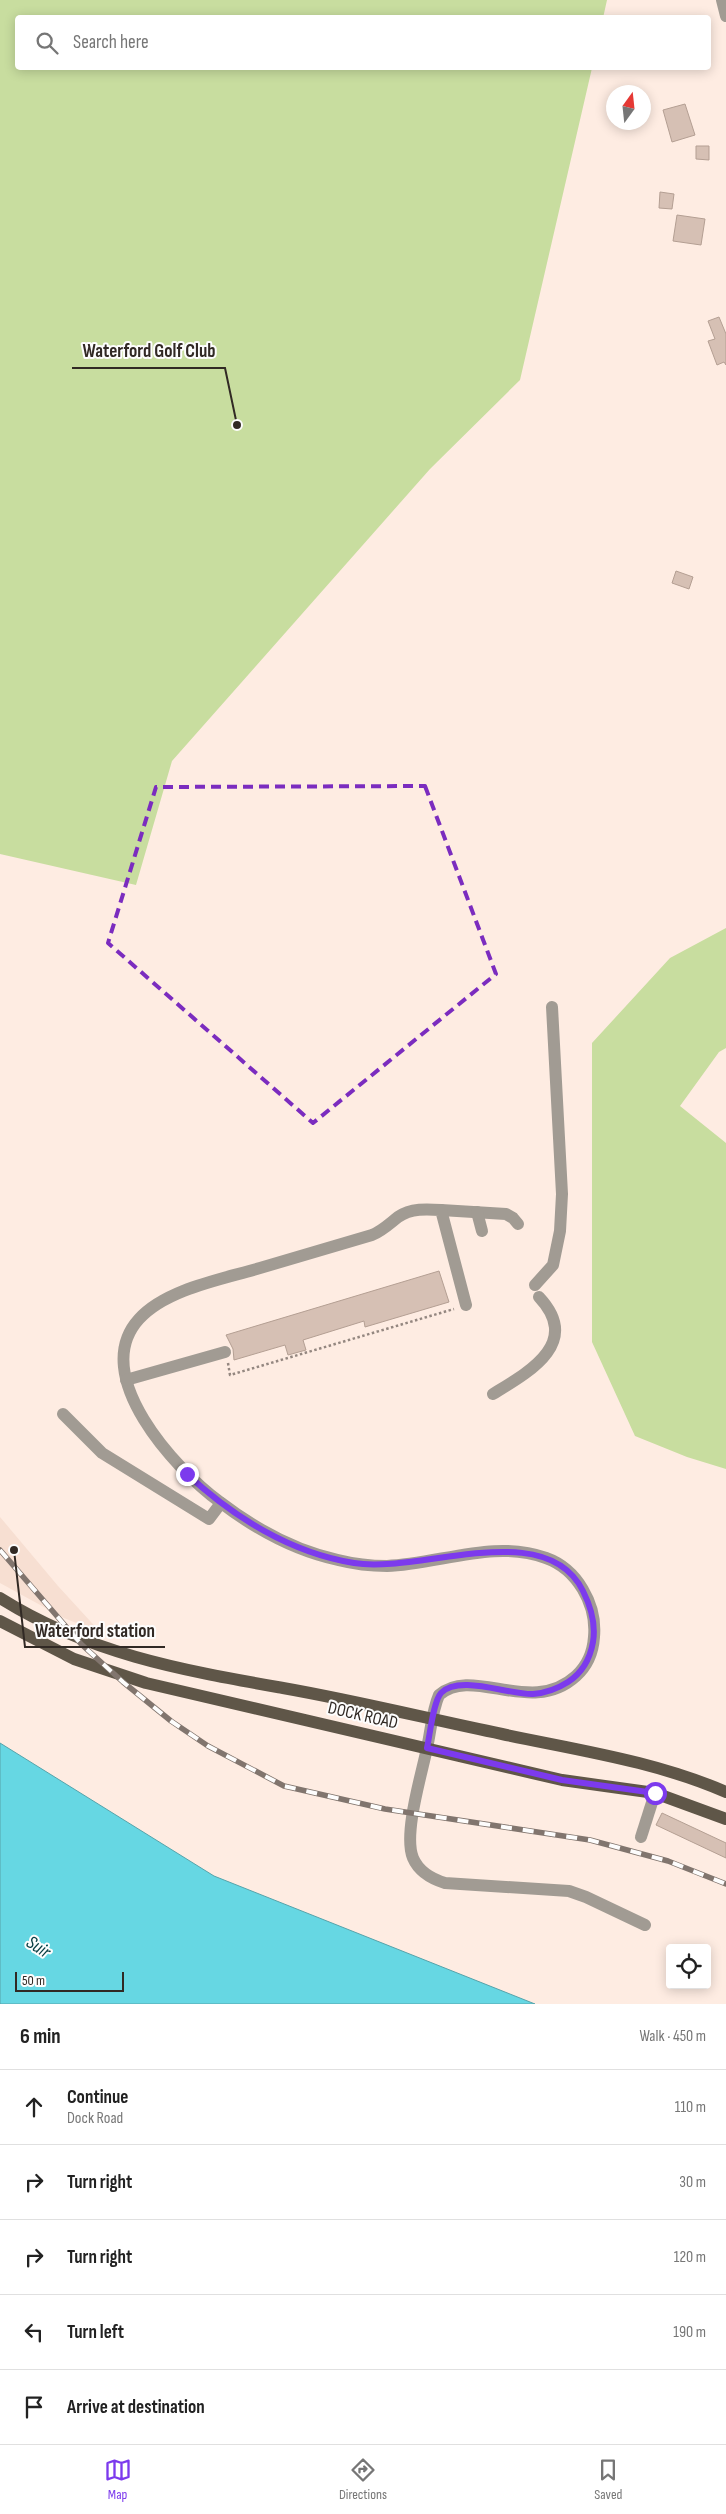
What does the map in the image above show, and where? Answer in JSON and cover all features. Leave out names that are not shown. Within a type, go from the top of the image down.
[{"type":"main road","name":"DOCK ROAD","points":[[0,1598],[67,1634],[153,1663],[623,1759],[664,1770],[726,1792]]},
{"type":"main road","name":"DOCK ROAD","points":[[0,1621],[74,1659],[146,1683],[562,1780],[655,1793],[726,1819]]},
{"type":"street","points":[[722,0],[726,16]]},
{"type":"street","points":[[493,1394],[531,1371],[546,1355],[554,1332],[552,1312],[537,1291],[553,1265],[560,1231],[562,1194],[552,1007]]},
{"type":"street","points":[[441,1210],[466,1305]]},
{"type":"street","points":[[518,1224],[506,1214],[441,1210],[408,1212],[372,1236],[193,1289],[160,1302],[140,1318],[129,1336],[124,1357],[126,1380],[139,1410],[160,1442],[187,1474],[221,1503],[287,1542],[339,1560],[386,1566],[482,1552],[522,1552],[557,1563],[574,1576],[589,1604],[594,1624],[592,1649],[580,1672],[552,1691],[533,1694],[471,1686],[449,1688],[440,1695],[418,1785],[410,1835],[413,1858],[422,1871],[433,1879],[446,1883],[569,1891],[645,1925]]},
{"type":"street","points":[[477,1212],[482,1231]]},
{"type":"street","points":[[126,1380],[225,1352]]},
{"type":"street","points":[[63,1414],[102,1453],[209,1519],[221,1503]]},
{"type":"street","points":[[641,1837],[655,1793]]},
{"type":"path","points":[[225,1352],[230,1375],[466,1305]]},
{"type":"highlighted area","points":[[425,786],[496,974],[313,1123],[108,943],[156,787]]},
{"type":"shaded area","points":[[0,1517],[58,1586],[101,1633],[64,1618],[0,1583]]},
{"type":"green space","points":[[0,0],[607,0],[604,15],[15,15],[15,70],[592,70],[520,380],[430,469],[172,761],[136,885],[0,854]]},
{"type":"green space","points":[[726,928],[726,1048],[719,1052],[680,1106],[726,1143],[726,1469],[687,1457],[635,1436],[592,1342],[592,1043],[670,958]]},
{"type":"water","name":"Suir","points":[[0,1743],[214,1876],[535,2004],[0,2004]]},
{"type":"building","points":[[685,104],[695,135],[672,142],[663,110]]},
{"type":"building","points":[[696,146],[709,146],[709,160],[696,159]]},
{"type":"building","points":[[660,192],[674,194],[672,209],[659,208]]},
{"type":"building","points":[[677,215],[705,219],[701,245],[673,241]]},
{"type":"building","points":[[719,317],[726,334],[726,365],[724,362],[717,365],[708,341],[715,339],[708,321]]},
{"type":"building","points":[[676,571],[693,577],[689,589],[672,583]]},
{"type":"building","points":[[439,1271],[449,1302],[365,1327],[364,1321],[303,1340],[306,1350],[288,1355],[285,1345],[234,1360],[233,1349],[226,1335]]},
{"type":"building","points":[[662,1813],[726,1843],[726,1858],[656,1825]]},
{"type":"railway","points":[[0,1550],[81,1644],[123,1682],[171,1721],[208,1746],[284,1786],[385,1809],[590,1840],[668,1861],[726,1884]]},
{"type":"place","name":"Waterford Golf Club","points":[[237,425]]},
{"type":"place","name":"Waterford station","points":[[14,1550]]},
{"type":"route","points":[[187,1474],[221,1503],[247,1520],[287,1542],[321,1556],[386,1566],[482,1552],[522,1552],[546,1558],[566,1569],[580,1585],[592,1613],[594,1637],[592,1649],[585,1666],[572,1680],[563,1686],[544,1693],[526,1694],[471,1686],[449,1688],[442,1692],[437,1701],[427,1748],[562,1780],[655,1793]]}]
